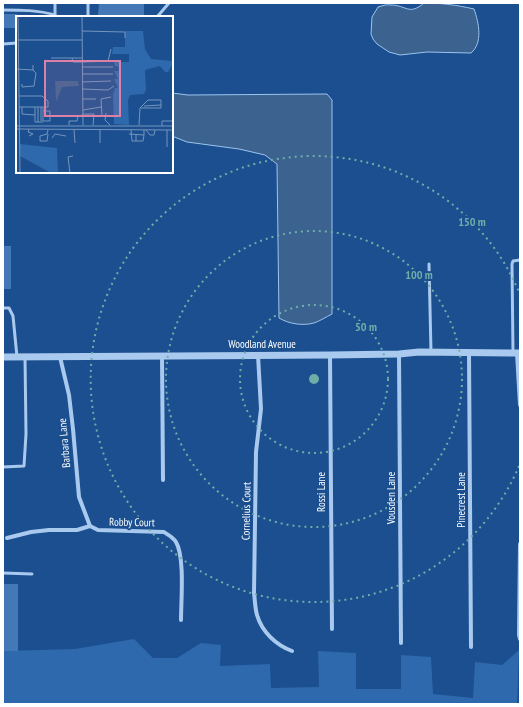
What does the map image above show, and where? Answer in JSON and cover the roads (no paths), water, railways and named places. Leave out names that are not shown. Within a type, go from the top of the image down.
[{"type":"street","name":"Woodland Avenue","points":[[3,357],[330,355],[431,352],[517,353]]},
{"type":"street","name":"Pinecrest Lane","points":[[469,352],[471,647]]},
{"type":"street","points":[[517,353],[520,405]]},
{"type":"street","name":"Vousden Lane","points":[[399,354],[401,643]]},
{"type":"street","name":"Cornelius Court","points":[[258,355],[261,410],[256,452],[254,593],[257,616],[268,634],[282,647],[292,651]]},
{"type":"street","name":"Rossi Lane","points":[[330,355],[332,629]]},
{"type":"street","points":[[162,356],[163,480]]},
{"type":"street","name":"Barbara Lane","points":[[60,357],[69,395],[79,497],[90,526]]},
{"type":"street","name":"Robby Court","points":[[7,538],[31,532],[49,530],[77,530],[90,526],[98,530],[164,532],[177,542],[181,574],[180,620]]},
{"type":"street","points":[[520,544],[520,639]]},
{"type":"lane","points":[[3,10],[42,11],[55,16],[56,3]]},
{"type":"lane","points":[[88,3],[88,16]]},
{"type":"lane","points":[[158,16],[169,3]]},
{"type":"lane","points":[[3,44],[16,44]]},
{"type":"lane","points":[[517,353],[512,264],[513,261],[520,260]]},
{"type":"lane","points":[[429,264],[431,352]]},
{"type":"lane","points":[[3,308],[9,308],[13,316],[17,357]]},
{"type":"lane","points":[[3,467],[24,466],[26,434],[25,357]]},
{"type":"lane","points":[[3,573],[32,574]]}]
